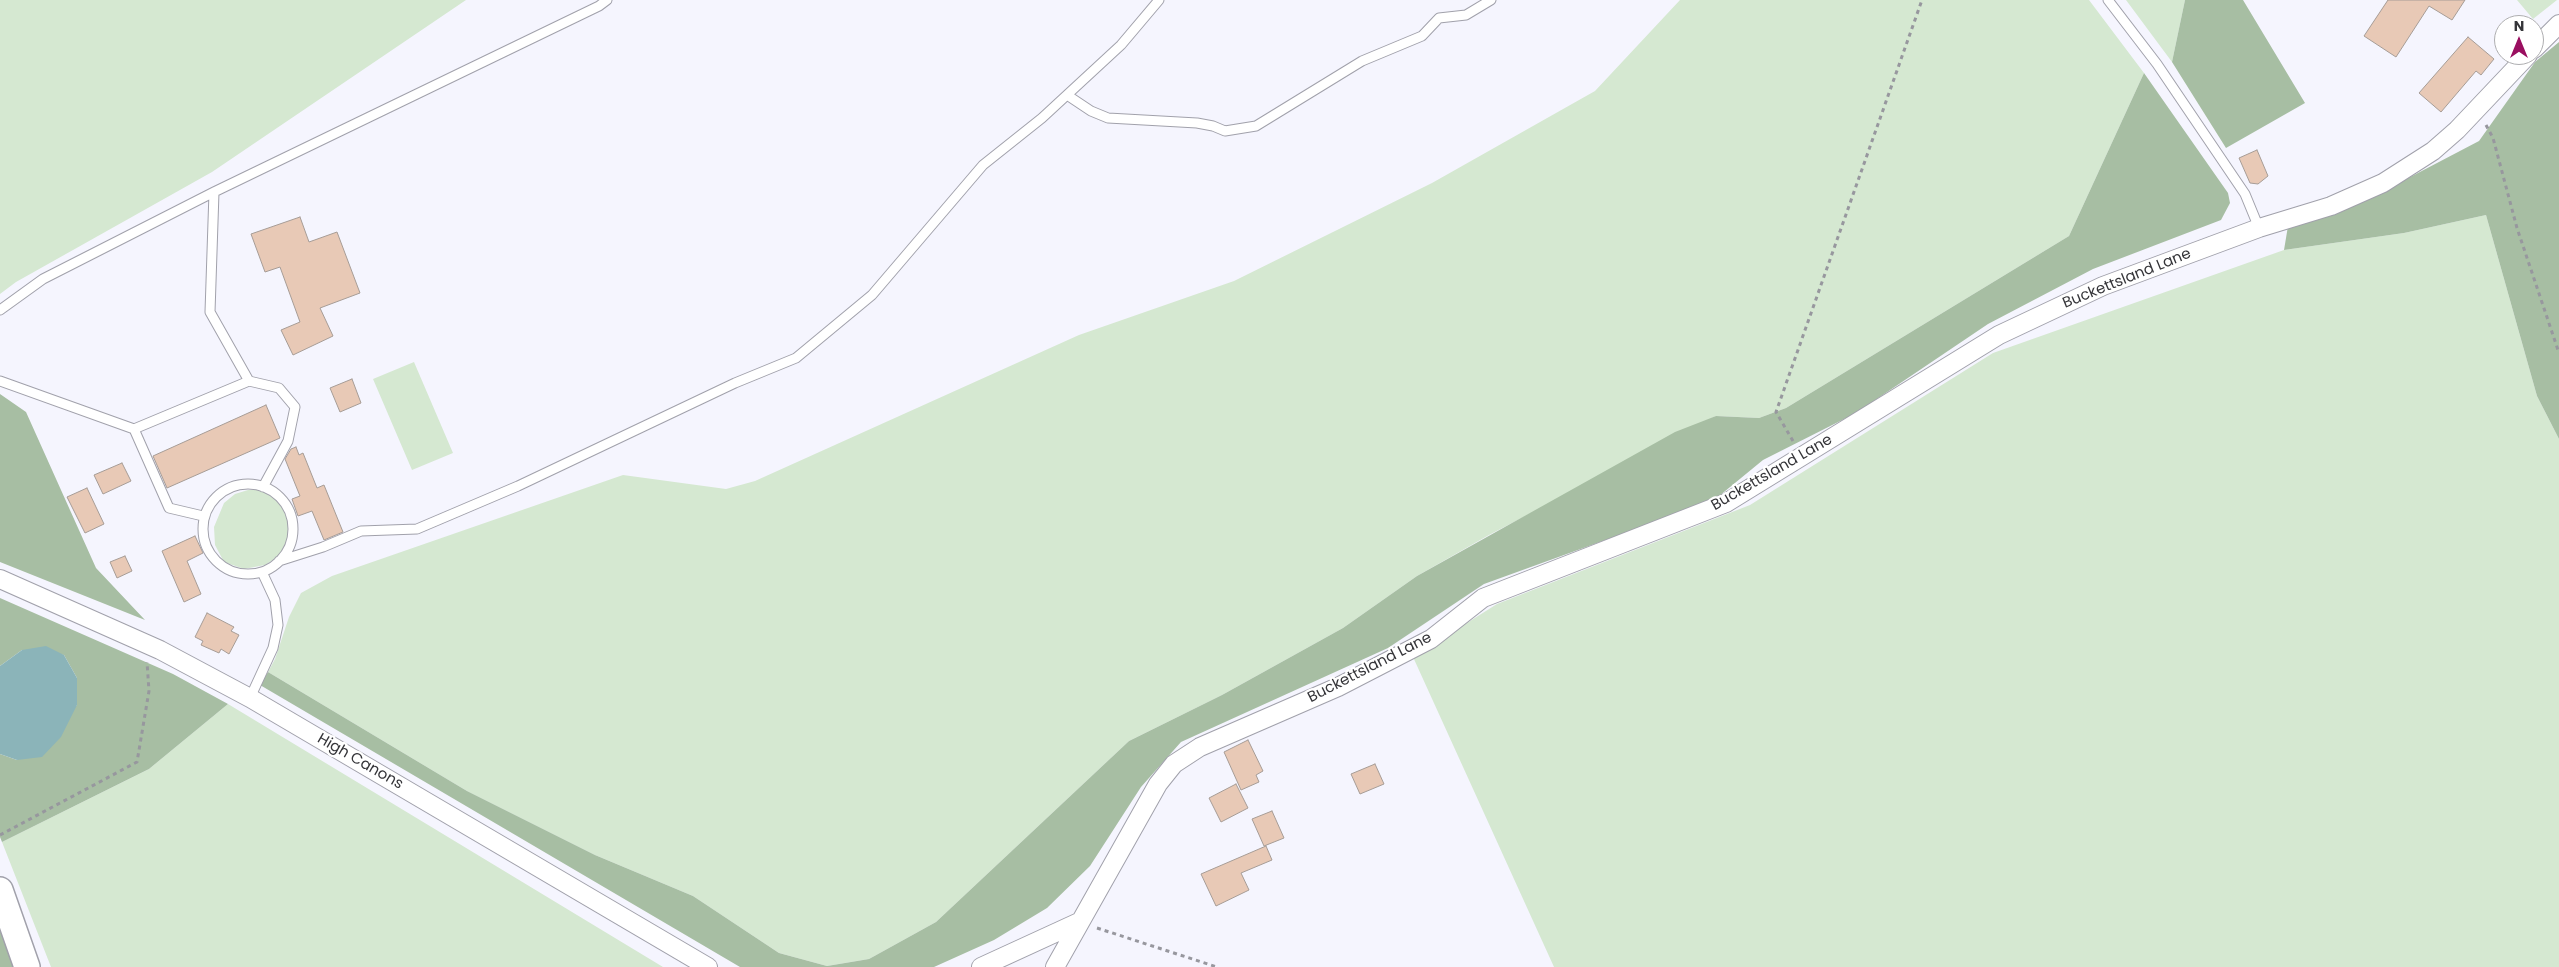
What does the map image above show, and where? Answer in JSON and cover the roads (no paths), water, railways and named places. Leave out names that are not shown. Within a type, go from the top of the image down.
[{"type":"street","points":[[2544,39],[2559,24]]},
{"type":"street","name":"Buckettsland Lane","points":[[1055,967],[1158,784],[1174,764],[1200,747],[1338,687],[1431,639],[1483,598],[1600,550],[1726,504],[1999,335],[2104,286],[2260,228],[2330,206],[2383,183],[2433,151],[2457,130],[2518,65]]},
{"type":"street","name":"High Canons","points":[[0,579],[146,644],[250,698],[708,967]]},
{"type":"street","points":[[0,890],[27,967]]},
{"type":"street","points":[[981,967],[1079,922]]},
{"type":"lane","points":[[0,310],[42,279],[214,192],[590,11],[607,0]]},
{"type":"lane","points":[[279,561],[322,547],[361,531],[417,529],[518,486],[735,383],[796,358],[872,295],[983,165],[1068,95],[1121,45],[1159,0]]},
{"type":"lane","points":[[1068,95],[1091,111],[1108,118],[1197,123],[1213,126],[1225,131],[1256,126],[1362,61],[1422,36],[1439,18],[1466,15],[1491,0]]},
{"type":"lane","points":[[2108,0],[2157,64],[2245,194],[2260,228]]},
{"type":"lane","points":[[214,192],[210,312],[249,381]]},
{"type":"lane","points":[[0,381],[134,429],[249,381],[278,388],[295,407],[288,441],[263,487]]},
{"type":"lane","points":[[134,429],[169,508],[203,516]]},
{"type":"lane","points":[[255,484],[263,487],[276,493],[290,510],[294,531],[287,552],[272,568],[262,572],[251,575],[229,572],[212,558],[202,538],[203,516],[215,497],[233,486],[255,484]]},
{"type":"lane","points":[[250,698],[272,648],[278,625],[275,600],[262,572]]},
{"type":"water","points":[[46,646],[64,655],[77,678],[77,705],[61,737],[42,757],[17,760],[0,754],[0,666],[22,650]]}]
